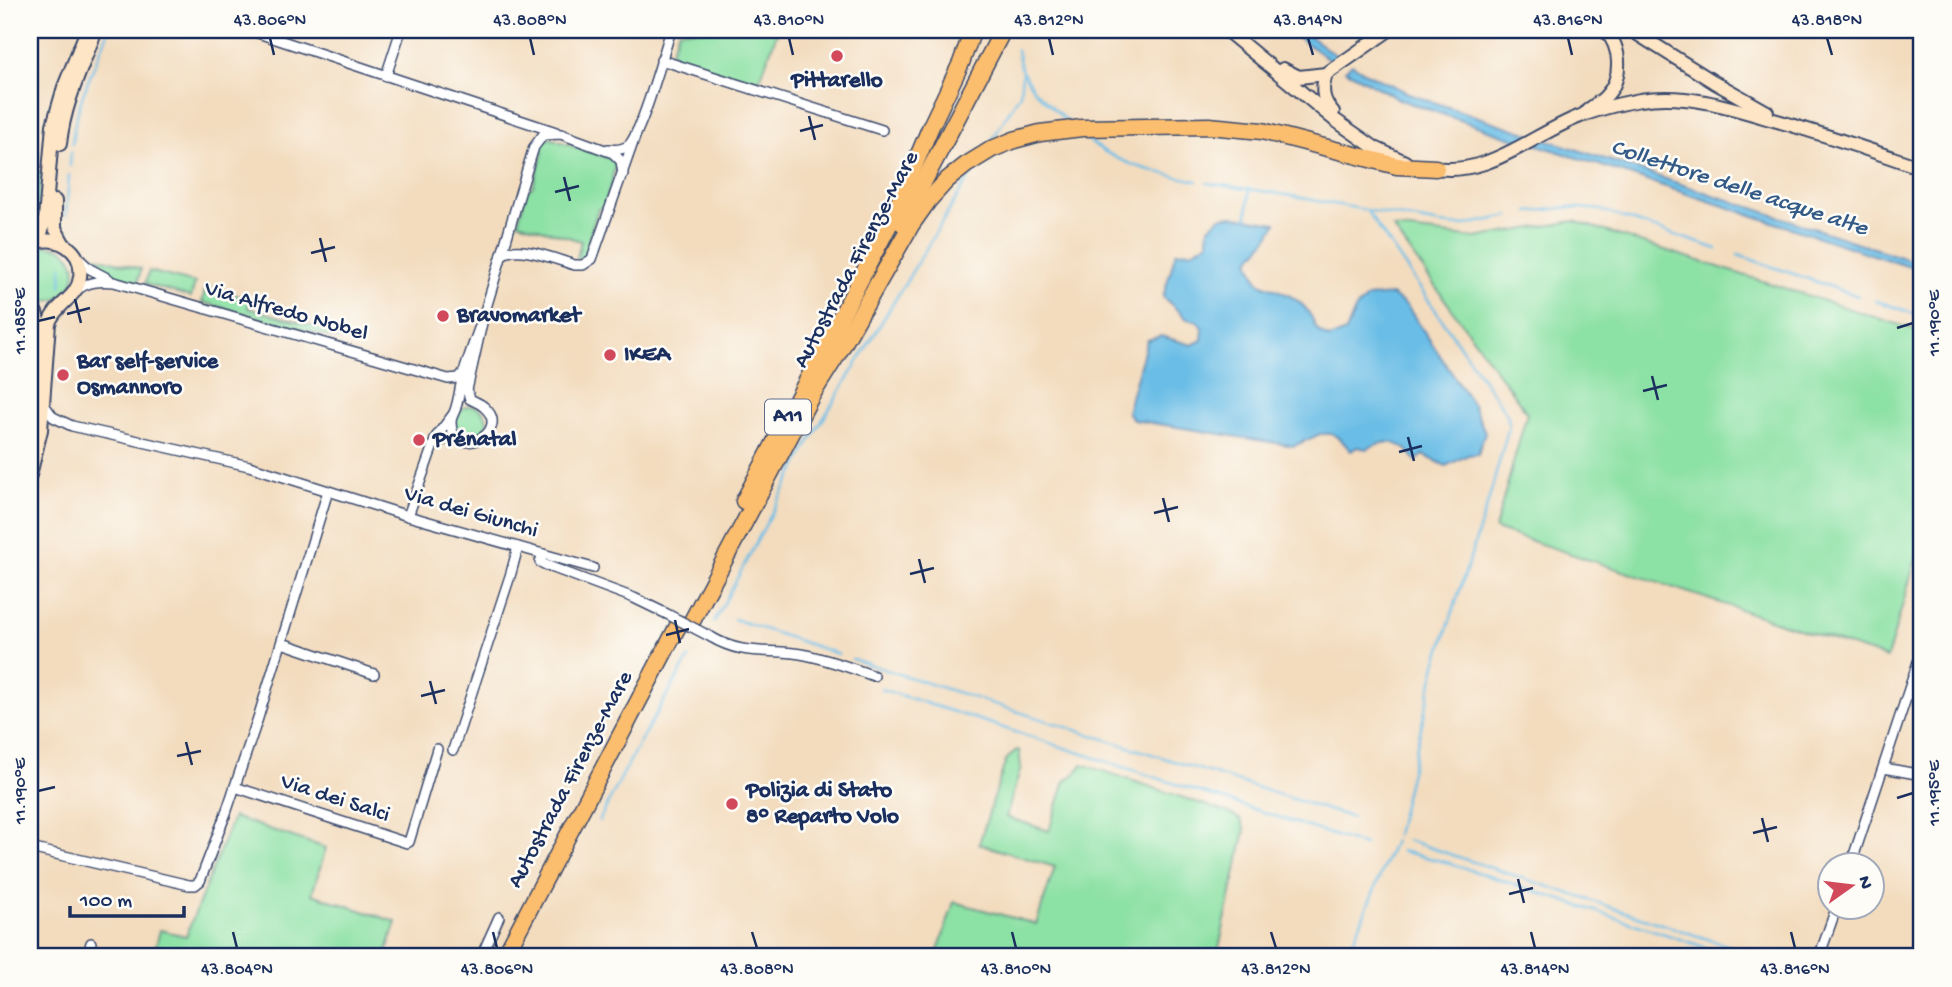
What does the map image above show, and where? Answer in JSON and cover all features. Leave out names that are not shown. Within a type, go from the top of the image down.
[{"type":"highway","points":[[892,219],[973,30]]},
{"type":"highway","name":"Autostrada Firenze-Mare","points":[[504,957],[991,30]]},
{"type":"highway","name":"Autostrada Firenze-Mare","points":[[516,957],[682,621],[813,393],[1003,30]]},
{"type":"highway","points":[[813,393],[915,219],[937,191],[966,166],[992,149],[1014,140],[1040,133],[1093,127],[1201,125],[1262,131],[1397,166],[1436,169]]},
{"type":"main road","points":[[30,244],[41,234],[45,219],[53,125],[57,108],[87,30]]},
{"type":"main road","points":[[30,441],[43,403],[49,323],[56,309],[75,292],[81,274],[77,257],[63,243],[54,223],[62,127],[68,101],[96,30]]},
{"type":"main road","points":[[1226,30],[1335,120],[1356,134],[1390,156],[1436,169],[1480,164],[1512,152],[1578,117],[1604,98],[1614,84],[1619,61],[1616,48],[1605,30]]},
{"type":"main road","points":[[1236,30],[1286,72],[1312,77],[1326,74],[1389,30]]},
{"type":"main road","points":[[1631,30],[1714,82],[1789,124]]},
{"type":"main road","points":[[1326,74],[1322,85],[1324,100],[1356,134]]},
{"type":"main road","points":[[1578,117],[1640,100],[1680,98],[1724,105],[1922,168]]},
{"type":"main road","points":[[30,244],[46,239],[63,243]]},
{"type":"main road","points":[[30,302],[47,307],[64,302]]},
{"type":"main road","points":[[30,302],[39,321],[34,340],[39,440],[30,475]]},
{"type":"street","points":[[249,30],[603,149],[619,158],[623,165],[623,174]]},
{"type":"street","points":[[386,76],[401,30]]},
{"type":"street","points":[[502,255],[508,251],[523,251],[575,265],[590,261],[596,253],[671,30]]},
{"type":"street","points":[[661,60],[882,130]]},
{"type":"street","points":[[468,442],[460,439],[454,432],[451,422],[534,147],[534,132],[522,121]]},
{"type":"street","points":[[603,149],[626,147],[638,131]]},
{"type":"street","points":[[534,147],[543,135],[561,134]]},
{"type":"street","points":[[509,229],[512,243],[523,251]]},
{"type":"street","name":"Via Alfredo Nobel","points":[[77,257],[90,269],[114,282],[448,379]]},
{"type":"street","name":"Via Alfredo Nobel","points":[[75,292],[84,285],[114,282]]},
{"type":"street","points":[[434,444],[442,439],[468,442],[481,439],[491,428],[489,413],[484,406],[469,397],[467,387],[484,314]]},
{"type":"street","points":[[448,379],[459,378],[464,372]]},
{"type":"street","points":[[408,516],[437,434],[455,407],[455,388],[448,379]]},
{"type":"street","points":[[455,407],[475,402]]},
{"type":"street","name":"Via dei Giunchi","points":[[43,403],[53,416],[72,426],[249,466],[408,516],[543,554],[540,562],[548,566],[634,598],[725,645],[741,650],[804,654],[874,676]]},
{"type":"street","points":[[30,848],[192,885],[200,881],[235,787],[328,491]]},
{"type":"street","points":[[453,750],[518,547]]},
{"type":"street","points":[[543,554],[593,568]]},
{"type":"street","points":[[282,643],[374,674]]},
{"type":"street","points":[[1856,850],[1921,657]]},
{"type":"street","name":"Via dei Salci","points":[[235,787],[407,844],[438,748]]},
{"type":"street","points":[[1884,768],[1922,775]]},
{"type":"street","points":[[481,957],[499,917]]},
{"type":"street","points":[[1819,957],[1832,920]]},
{"type":"street","points":[[87,957],[91,943]]},
{"type":"green space","points":[[679,30],[778,30],[758,85],[675,59],[671,51]]},
{"type":"green space","points":[[550,138],[611,159],[616,164],[604,207],[598,209],[588,242],[593,244],[590,253],[581,259],[577,258],[581,241],[518,222],[543,152],[539,150],[543,141]]},
{"type":"green space","points":[[30,168],[42,172],[37,223],[30,233]]},
{"type":"green space","points":[[1574,221],[1922,332],[1922,538],[1887,658],[1495,529],[1527,413],[1393,228],[1475,238]]},
{"type":"green space","points":[[45,245],[62,249],[71,257],[75,267],[70,287],[63,295],[54,300],[43,301],[30,296],[30,250]]},
{"type":"green space","points":[[82,253],[141,269],[138,282],[100,269]]},
{"type":"green space","points":[[149,271],[195,283],[191,297],[145,284]]},
{"type":"green space","points":[[206,287],[250,299],[248,308],[339,333],[337,339],[202,302]]},
{"type":"green space","points":[[471,406],[482,411],[487,422],[482,433],[471,438],[460,433],[455,422],[460,411]]},
{"type":"green space","points":[[1019,750],[1021,767],[1006,817],[1049,831],[1065,781],[1077,772],[1082,764],[1229,813],[1241,820],[1245,830],[1217,957],[936,957],[954,902],[1036,924],[1055,867],[979,844],[1006,760]]},
{"type":"green space","points":[[233,817],[326,848],[312,894],[396,922],[385,957],[153,957],[160,930],[186,936]]},
{"type":"water","points":[[1288,30],[1301,30],[1338,57],[1331,61]]},
{"type":"water","points":[[1352,64],[1415,96],[1922,264],[1922,271],[1401,100],[1345,70]]},
{"type":"water","points":[[1233,216],[1276,223],[1249,261],[1258,282],[1299,302],[1309,313],[1317,329],[1329,338],[1346,332],[1355,310],[1367,297],[1392,295],[1407,306],[1473,405],[1485,432],[1478,454],[1468,455],[1446,466],[1423,455],[1416,461],[1406,449],[1394,443],[1381,443],[1367,449],[1357,447],[1351,451],[1333,434],[1320,434],[1294,446],[1134,420],[1127,412],[1147,340],[1161,336],[1192,345],[1202,340],[1203,329],[1197,321],[1187,319],[1163,297],[1176,252],[1194,251],[1208,242],[1209,227],[1221,217]]},
{"type":"waterway","points":[[72,144],[81,100],[109,30]]},
{"type":"waterway","points":[[990,143],[1020,94],[1022,73],[1017,50]]},
{"type":"waterway","points":[[1023,73],[1034,90],[1068,122]]},
{"type":"waterway","points":[[1082,135],[1108,154],[1136,166],[1197,181]]},
{"type":"waterway","points":[[70,166],[71,152]]},
{"type":"waterway","points":[[714,622],[810,441],[974,169]]},
{"type":"waterway","points":[[66,215],[69,175]]},
{"type":"waterway","points":[[1207,183],[1440,224],[1460,226],[1509,216]]},
{"type":"waterway","points":[[1247,218],[1249,190]]},
{"type":"waterway","points":[[1529,212],[1570,207],[1601,210],[1717,249]]},
{"type":"waterway","points":[[1367,211],[1502,407],[1508,417],[1509,426],[1489,499],[1436,664],[1396,835]]},
{"type":"waterway","points":[[1738,255],[1858,296]]},
{"type":"waterway","points":[[61,286],[62,266]]},
{"type":"waterway","points":[[1876,301],[1922,316]]},
{"type":"waterway","points":[[734,619],[838,654]]},
{"type":"waterway","points":[[599,821],[639,743],[689,658]]},
{"type":"waterway","points":[[852,659],[1353,818]]},
{"type":"waterway","points":[[881,689],[995,725]]},
{"type":"waterway","points":[[997,726],[1364,845]]},
{"type":"waterway","points":[[1407,840],[1762,957]]},
{"type":"waterway","points":[[1347,957],[1394,841]]},
{"type":"waterway","points":[[1401,851],[1449,863],[1735,957]]},
{"type":"place","name":"Pittarello","points":[[837,56]]},
{"type":"place","name":"Bravomarket","points":[[443,316]]},
{"type":"place","name":"IKEA","points":[[610,355]]},
{"type":"place","name":"Bar self-service Osmannoro","points":[[63,375]]},
{"type":"place","name":"Prénatal","points":[[419,440]]},
{"type":"place","name":"Polizia di Stato 8° Reparto Volo","points":[[732,804]]},
{"type":"water label","name":"Collettore delle acque alte","points":[[1739,189]]}]
